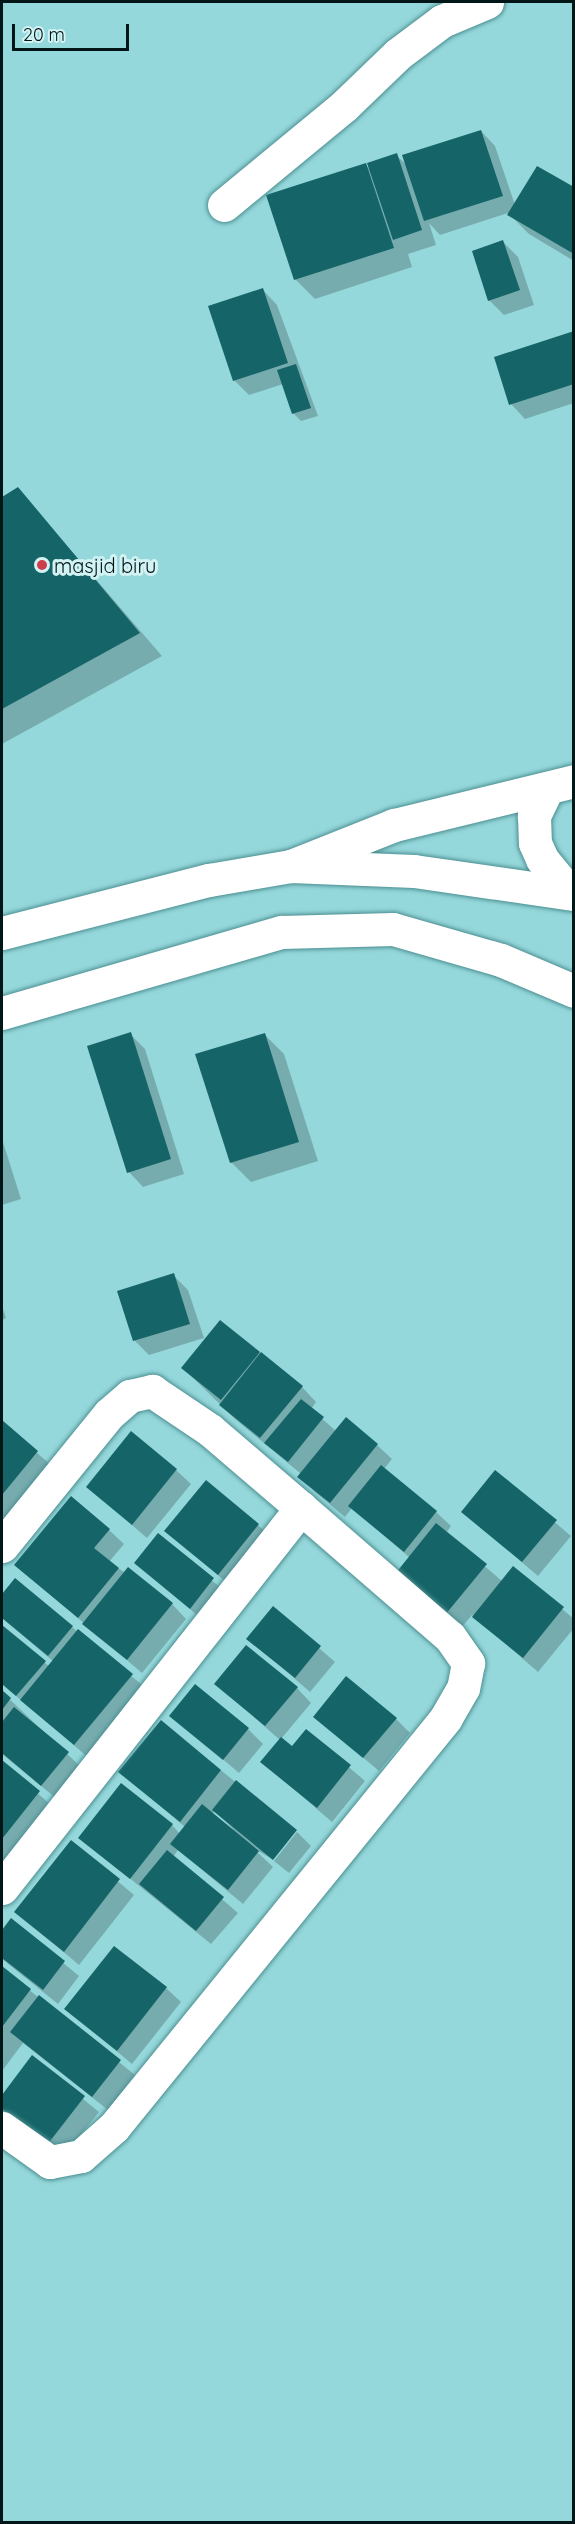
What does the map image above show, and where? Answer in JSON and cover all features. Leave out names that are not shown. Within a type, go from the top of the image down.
[{"type":"street","points":[[224,205],[344,105],[398,54],[442,21],[487,2]]},
{"type":"street","points":[[291,866],[394,825],[560,786]]},
{"type":"street","points":[[560,786],[534,816],[535,843],[542,859],[571,893]]},
{"type":"street","points":[[2,933],[209,880],[291,866],[414,871],[571,893]]},
{"type":"street","points":[[2,1013],[281,932],[393,929],[501,960],[573,991]]},
{"type":"street","points":[[2,1546],[110,1414],[130,1396],[152,1391],[210,1430],[301,1508],[450,1637],[468,1663],[463,1688],[446,1718],[114,2127],[81,2156],[50,2162],[2,2128]]},
{"type":"street","points":[[2,1888],[301,1508]]},
{"type":"building","points":[[481,130],[503,196],[424,221],[402,155]]},
{"type":"building","points":[[397,153],[422,230],[393,240],[367,163]]},
{"type":"building","points":[[366,163],[394,248],[294,280],[266,195]]},
{"type":"building","points":[[537,166],[574,187],[574,254],[507,215]]},
{"type":"building","points":[[503,240],[520,290],[488,301],[472,251]]},
{"type":"building","points":[[263,288],[288,363],[233,381],[208,306]]},
{"type":"building","points":[[574,331],[574,384],[509,405],[494,357]]},
{"type":"building","points":[[296,364],[311,408],[292,414],[277,370]]},
{"type":"building","name":"masjid biru","points":[[18,487],[140,633],[2,709],[2,497]]},
{"type":"building","points":[[131,1032],[171,1159],[127,1173],[87,1046]]},
{"type":"building","points":[[265,1033],[299,1142],[230,1163],[195,1054]]},
{"type":"building","points":[[174,1273],[190,1324],[133,1341],[117,1291]]},
{"type":"building","points":[[220,1320],[260,1352],[221,1400],[181,1368]]},
{"type":"building","points":[[261,1352],[303,1386],[260,1438],[219,1405]]},
{"type":"building","points":[[301,1399],[324,1417],[288,1462],[264,1443]]},
{"type":"building","points":[[346,1417],[378,1444],[330,1503],[297,1477]]},
{"type":"building","points":[[2,1420],[38,1451],[2,1495]]},
{"type":"building","points":[[131,1431],[177,1469],[132,1525],[86,1487]]},
{"type":"building","points":[[381,1465],[437,1511],[404,1552],[348,1506]]},
{"type":"building","points":[[495,1470],[557,1520],[522,1562],[461,1512]]},
{"type":"building","points":[[206,1480],[259,1524],[218,1575],[164,1531]]},
{"type":"building","points":[[71,1496],[110,1529],[94,1548],[119,1568],[78,1618],[14,1565]]},
{"type":"building","points":[[436,1523],[487,1564],[445,1615],[395,1574]]},
{"type":"building","points":[[158,1533],[214,1578],[190,1609],[134,1563]]},
{"type":"building","points":[[513,1566],[564,1607],[523,1658],[472,1617]]},
{"type":"building","points":[[128,1567],[173,1603],[127,1660],[82,1624]]},
{"type":"building","points":[[15,1578],[73,1626],[48,1656],[2,1618],[2,1594]]},
{"type":"building","points":[[273,1606],[321,1646],[295,1678],[246,1639]]},
{"type":"building","points":[[2,1625],[46,1661],[16,1696],[2,1684]]},
{"type":"building","points":[[78,1629],[133,1674],[74,1745],[20,1700]]},
{"type":"building","points":[[246,1645],[298,1687],[265,1726],[214,1684]]},
{"type":"building","points":[[346,1676],[397,1718],[363,1758],[313,1717]]},
{"type":"building","points":[[195,1684],[249,1728],[223,1760],[169,1716]]},
{"type":"building","points":[[2,1690],[11,1698],[2,1710]]},
{"type":"building","points":[[14,1707],[69,1752],[41,1786],[2,1753],[2,1722]]},
{"type":"building","points":[[161,1720],[221,1770],[180,1822],[118,1772]]},
{"type":"building","points":[[306,1729],[351,1765],[317,1808],[260,1762],[281,1737],[292,1746]]},
{"type":"building","points":[[2,1760],[40,1791],[2,1839]]},
{"type":"building","points":[[236,1780],[297,1830],[273,1860],[212,1810]]},
{"type":"building","points":[[121,1783],[173,1824],[130,1879],[78,1838]]},
{"type":"building","points":[[202,1804],[259,1851],[228,1890],[170,1844]]},
{"type":"building","points":[[71,1840],[120,1879],[64,1952],[14,1912]]},
{"type":"building","points":[[167,1850],[224,1897],[196,1931],[139,1884]]},
{"type":"building","points":[[11,1918],[65,1961],[43,1990],[2,1958],[2,1930]]},
{"type":"building","points":[[114,1946],[167,1987],[117,2051],[64,2009]]},
{"type":"building","points":[[2,1966],[31,1989],[2,2027]]},
{"type":"building","points":[[39,1995],[121,2060],[92,2097],[10,2032]]},
{"type":"building","points":[[32,2055],[85,2096],[47,2145],[2,2109],[2,2095]]},
{"type":"place","name":"masjid biru","points":[[42,565]]}]
